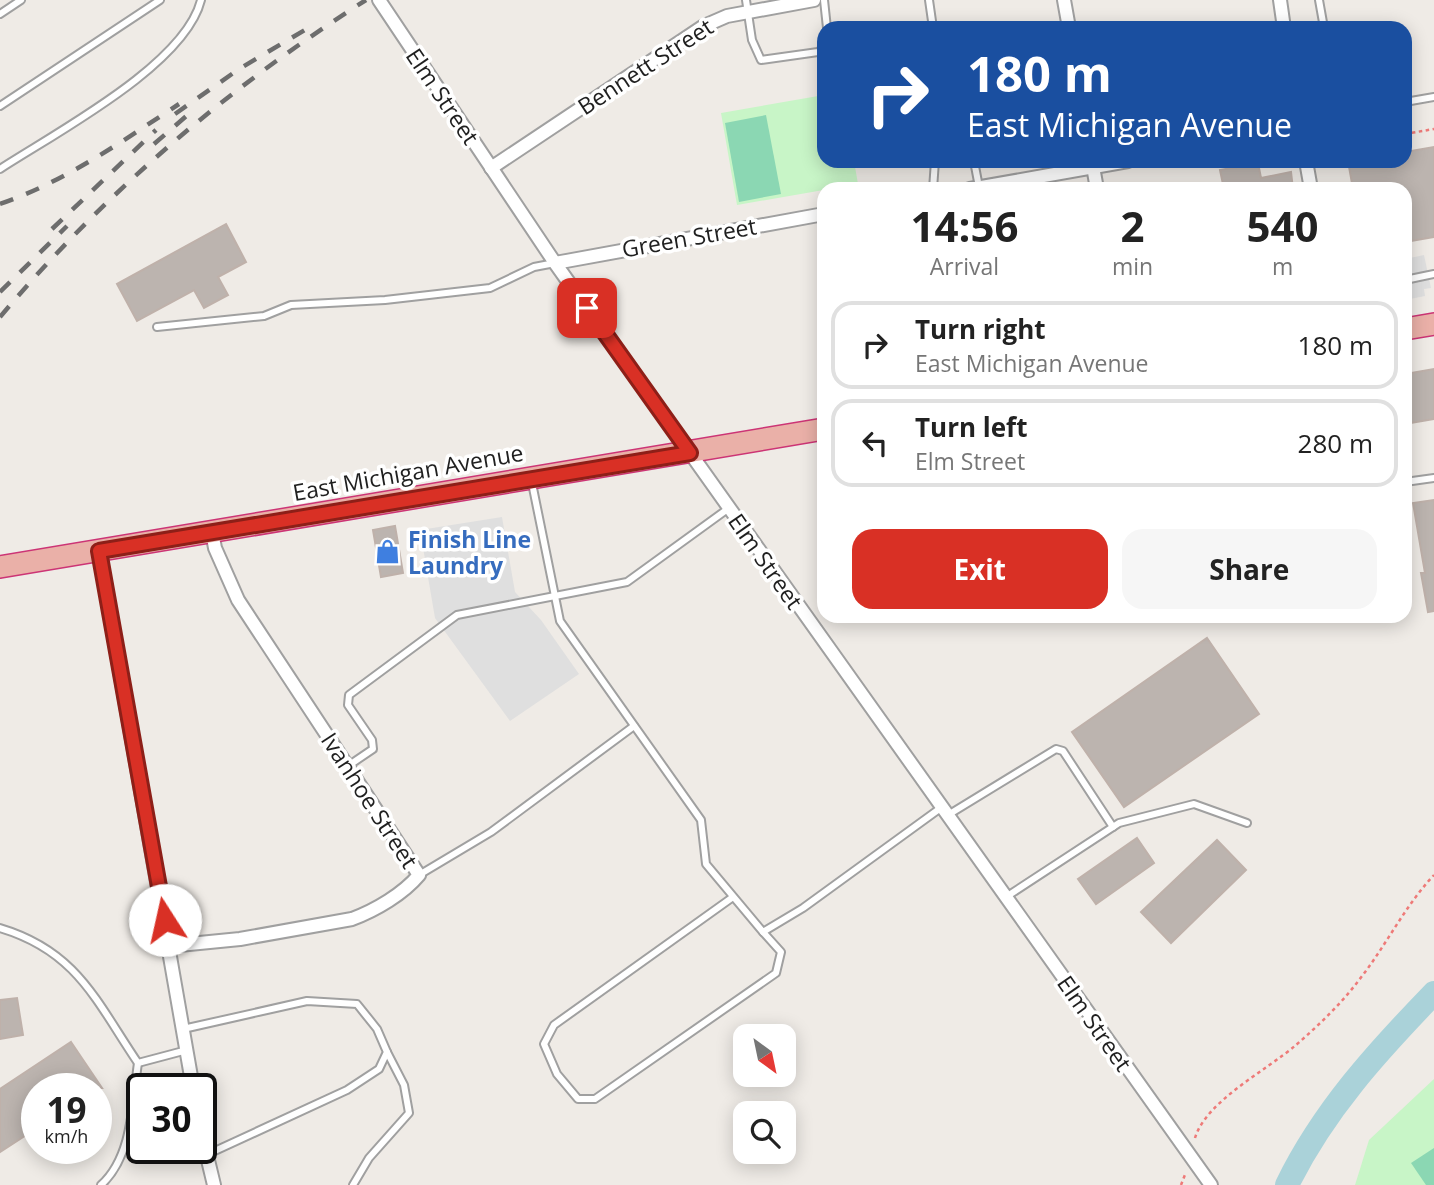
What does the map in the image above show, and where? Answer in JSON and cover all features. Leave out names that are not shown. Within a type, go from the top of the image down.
[{"type":"highway","points":[[1412,328],[1434,324]]},
{"type":"highway","name":"East Michigan Avenue","points":[[0,567],[817,430]]},
{"type":"street","name":"Elm Street","points":[[379,0],[555,263],[1211,1185]]},
{"type":"street","name":"Bennett Street","points":[[491,168],[704,26],[747,5],[814,0]]},
{"type":"street","points":[[1064,0],[1068,21]]},
{"type":"street","points":[[1280,0],[1283,21]]},
{"type":"street","points":[[1004,182],[1073,168]]},
{"type":"street","name":"Green Street","points":[[555,263],[817,215]]},
{"type":"street","name":"Ivanhoe Street","points":[[169,946],[240,939],[352,919],[366,914],[410,886],[419,875],[238,600],[215,548],[212,532]]},
{"type":"street","points":[[99,551],[191,1073]]},
{"type":"street","points":[[208,1164],[214,1185]]},
{"type":"lane","points":[[0,14],[21,0]]},
{"type":"lane","points":[[0,106],[160,0]]},
{"type":"lane","points":[[0,169],[147,73],[198,14],[201,0]]},
{"type":"lane","points":[[824,0],[826,21]]},
{"type":"lane","points":[[929,0],[932,21]]},
{"type":"lane","points":[[1319,0],[1323,21]]},
{"type":"lane","points":[[747,5],[752,40],[761,60],[817,52]]},
{"type":"lane","points":[[1412,101],[1434,97]]},
{"type":"lane","points":[[157,327],[264,316],[291,305],[385,300],[490,288],[534,267],[555,263]]},
{"type":"lane","points":[[1412,279],[1434,274]]},
{"type":"lane","points":[[531,478],[560,621],[701,820],[706,864],[781,952],[776,973],[595,1099],[578,1100],[557,1074],[544,1044],[554,1025],[733,897]]},
{"type":"lane","points":[[1412,481],[1434,478]]},
{"type":"lane","points":[[348,766],[373,750],[372,740],[348,705],[349,695],[457,615],[627,582],[729,508]]},
{"type":"lane","points":[[419,875],[491,832],[634,726]]},
{"type":"lane","points":[[762,932],[803,908],[945,811],[1056,748],[1063,751],[1113,827]]},
{"type":"lane","points":[[1006,897],[1113,827],[1194,804],[1247,822]]},
{"type":"lane","points":[[0,928],[41,943],[69,965],[138,1063],[125,1144],[111,1175],[101,1185]]},
{"type":"lane","points":[[183,1029],[307,1001],[357,1004],[377,1029],[404,1085],[409,1113],[369,1158],[353,1185]]},
{"type":"lane","points":[[138,1063],[187,1051]]},
{"type":"lane","points":[[217,1150],[347,1090],[379,1069],[387,1052]]},
{"type":"path","points":[[1412,133],[1434,129]]},
{"type":"path","points":[[1181,1185],[1196,1133],[1214,1108],[1294,1046],[1336,1007],[1360,979],[1408,904],[1434,875]]},
{"type":"green space","points":[[817,96],[817,168],[855,168],[858,182],[817,182],[817,191],[737,205],[721,113]]},
{"type":"green space","points":[[766,115],[781,194],[739,202],[725,123]]},
{"type":"green space","points":[[1434,1079],[1434,1185],[1355,1185],[1369,1140]]},
{"type":"green space","points":[[1434,1148],[1434,1185],[1426,1185],[1411,1163]]},
{"type":"shaded area","points":[[1424,255],[1431,288],[1424,289],[1425,296],[1412,299],[1412,258]]},
{"type":"shaded area","points":[[502,517],[515,592],[541,620],[579,674],[510,721],[435,618],[420,530]]},
{"type":"building","points":[[1434,147],[1434,237],[1412,241],[1412,182],[1352,182],[1349,168],[1412,168],[1412,151]]},
{"type":"building","points":[[1259,168],[1261,178],[1291,172],[1292,182],[1223,182],[1220,170]]},
{"type":"building","points":[[226,224],[246,262],[218,277],[228,295],[204,308],[194,290],[137,321],[117,284]]},
{"type":"building","points":[[1434,369],[1434,419],[1412,423],[1412,373]]},
{"type":"building","points":[[1434,500],[1434,611],[1428,612],[1421,573],[1425,573],[1413,503]]},
{"type":"building","name":"Finish Line Laundry","points":[[395,526],[403,573],[381,577],[373,530]]},
{"type":"building","points":[[1207,638],[1259,714],[1124,807],[1072,732]]},
{"type":"building","points":[[1137,838],[1154,863],[1096,904],[1078,879]]},
{"type":"building","points":[[1217,840],[1246,870],[1171,943],[1141,912]]},
{"type":"building","points":[[17,998],[23,1035],[0,1039],[0,1000]]},
{"type":"building","points":[[71,1042],[92,1073],[24,1073]]},
{"type":"building","points":[[21,1075],[21,1138],[0,1152],[0,1089]]},
{"type":"waterway","points":[[1287,1185],[1334,1107],[1392,1037],[1434,993]]},
{"type":"railway","points":[[0,317],[82,227],[171,144],[266,69],[366,0]]},
{"type":"railway","points":[[175,114],[239,69],[310,27]]},
{"type":"railway","points":[[0,204],[70,172],[179,104]]},
{"type":"railway","points":[[154,144],[191,112]]},
{"type":"railway","points":[[52,229],[156,130]]},
{"type":"railway","points":[[0,292],[67,226]]},
{"type":"place","name":"Finish Line Laundry","points":[[388,552]]},
{"type":"route","points":[[165,920],[99,551],[690,453],[587,308]]}]
